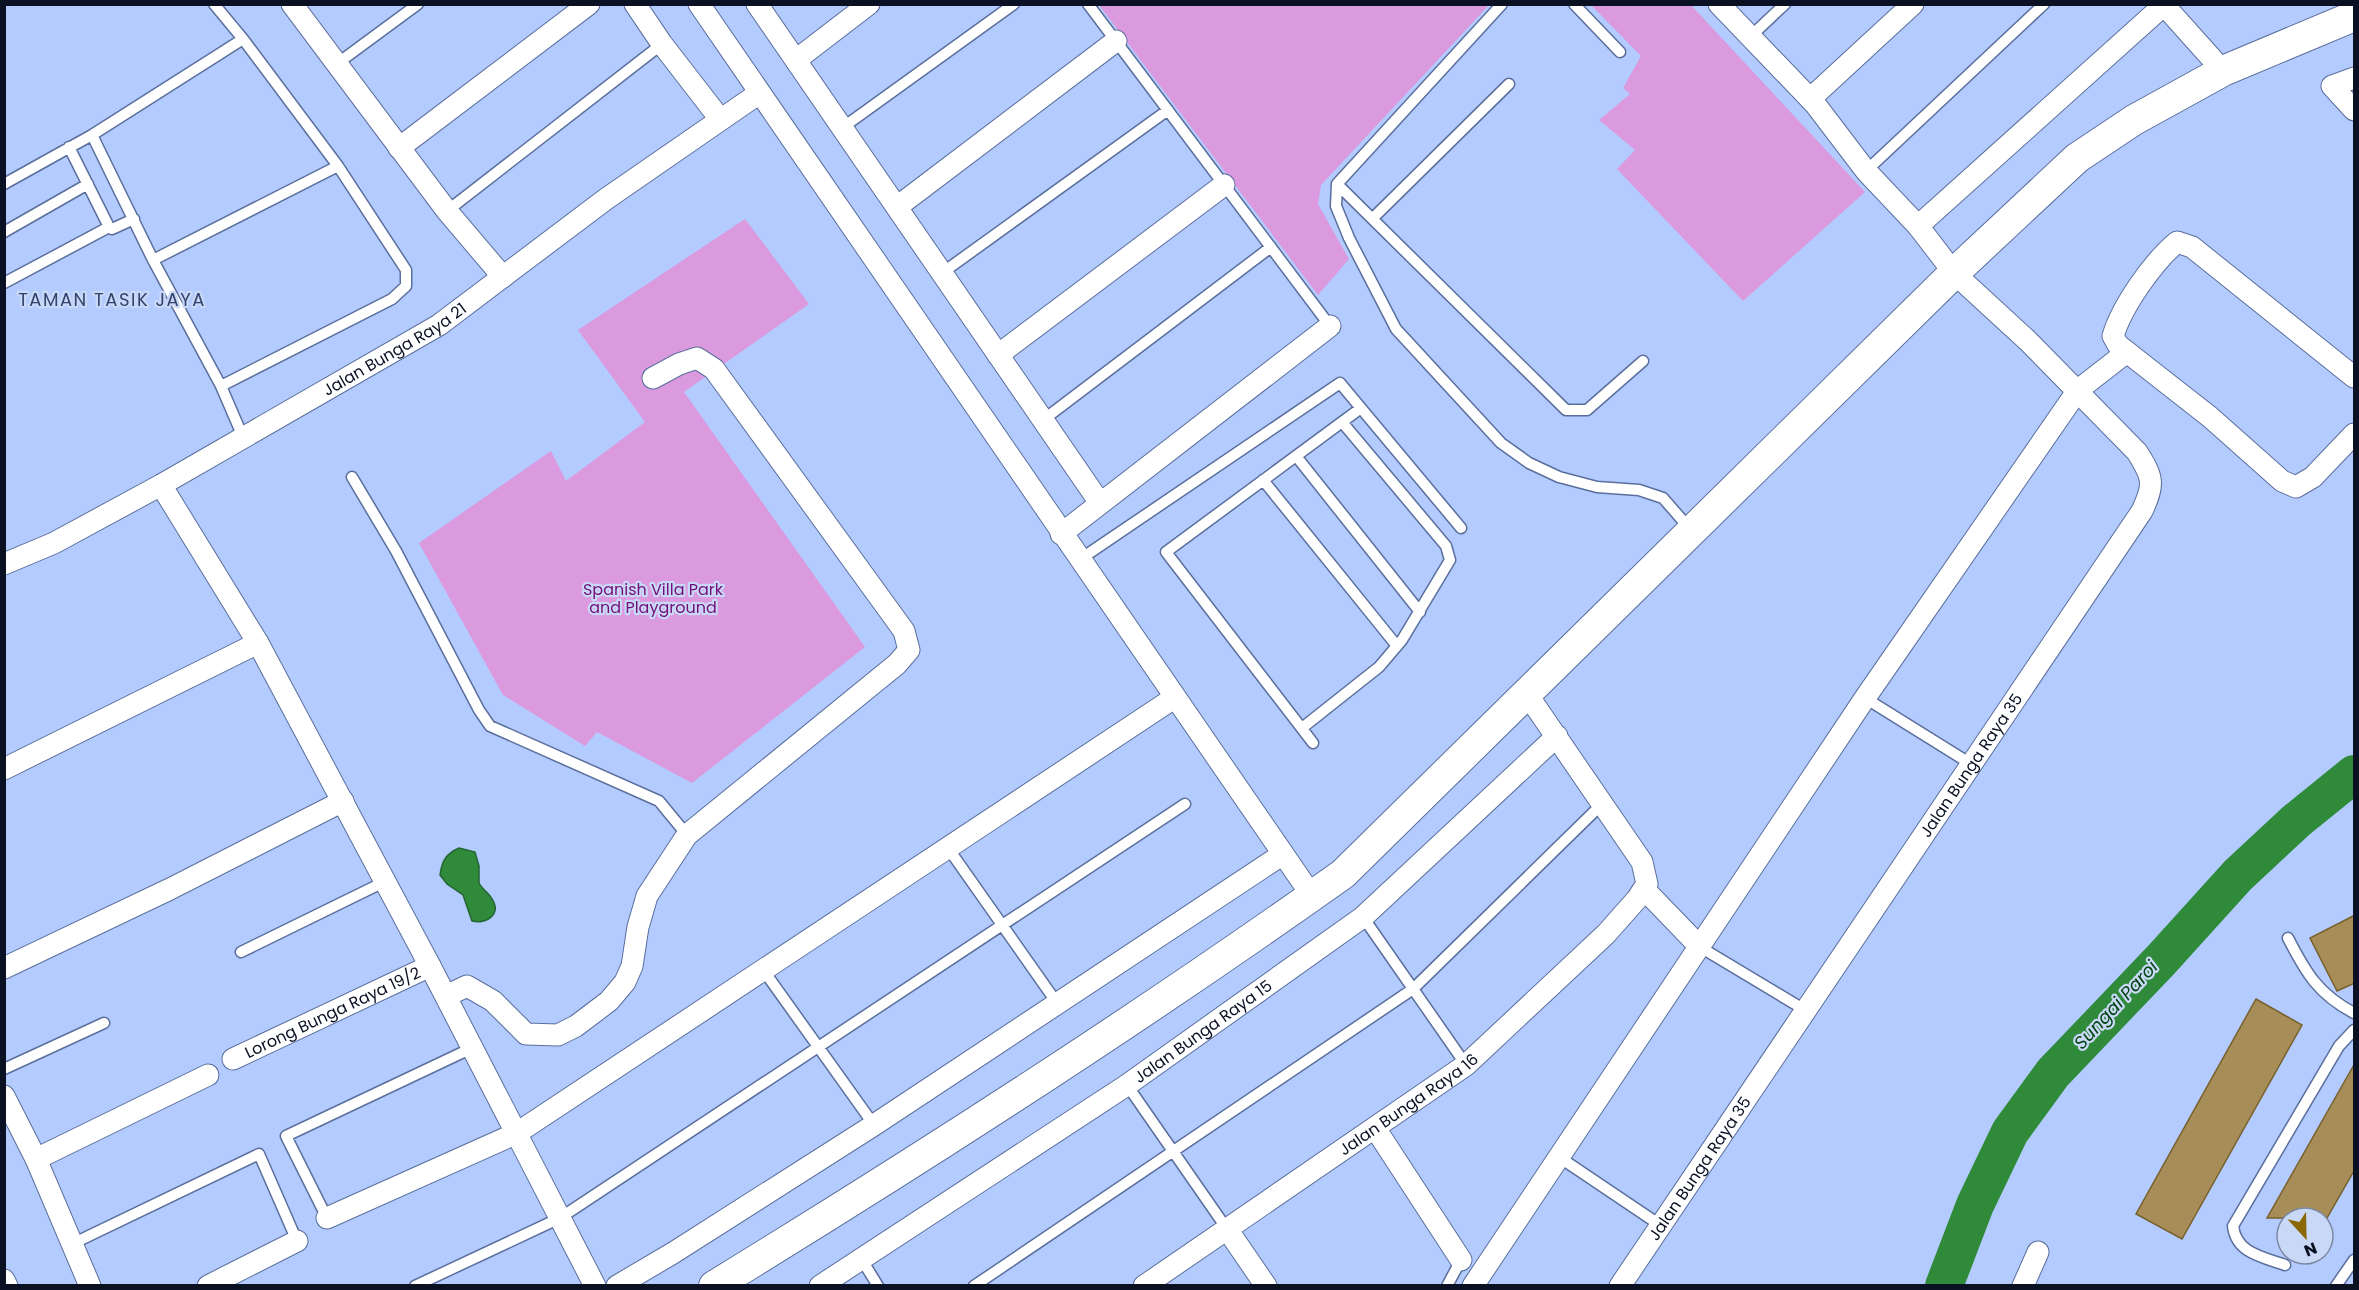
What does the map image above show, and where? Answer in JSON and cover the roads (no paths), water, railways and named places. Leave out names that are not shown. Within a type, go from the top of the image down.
[{"type":"street","points":[[399,148],[589,4]]},
{"type":"street","points":[[635,4],[662,44],[720,118]]},
{"type":"street","points":[[699,4],[758,94],[1312,896]]},
{"type":"street","points":[[757,4],[1100,503]]},
{"type":"street","points":[[796,60],[869,4]]},
{"type":"street","name":"Jalan Bunga Raya 35","points":[[1620,1286],[2142,511],[2152,489],[2149,470],[2137,452],[2078,390],[1954,273],[1918,226],[1866,171],[1810,99],[1719,4]]},
{"type":"street","points":[[1810,99],[1913,4]]},
{"type":"street","points":[[1918,226],[2164,5],[2223,71]]},
{"type":"street","points":[[299,7],[399,148],[447,211],[503,278]]},
{"type":"street","points":[[714,1286],[913,1164],[1343,874],[1954,273],[2077,158],[2134,120],[2223,71],[2355,16]]},
{"type":"street","points":[[897,207],[1116,41]]},
{"type":"street","points":[[2355,78],[2332,86],[2355,110]]},
{"type":"street","name":"Jalan Bunga Raya 21","points":[[4,564],[54,543],[161,485],[439,325],[606,199],[720,118],[758,94]]},
{"type":"street","points":[[998,355],[1224,185]]},
{"type":"street","points":[[2355,377],[2192,247],[2178,242],[2162,255],[2117,322],[2113,336],[2118,345],[2210,417],[2282,481],[2296,487],[2313,477],[2355,434]]},
{"type":"street","points":[[1061,534],[1330,326]]},
{"type":"street","points":[[1473,1286],[1865,698],[2078,390],[2127,352]]},
{"type":"street","points":[[446,996],[467,986],[493,1001],[526,1034],[558,1035],[576,1026],[609,1001],[625,982],[632,966],[638,927],[647,896],[687,835],[897,664],[909,650],[904,631],[714,369],[697,358],[679,364],[652,378]]},
{"type":"street","points":[[161,485],[258,643],[386,881],[595,1286]]},
{"type":"street","points":[[4,769],[258,643]]},
{"type":"street","points":[[1527,694],[1642,862],[1647,884],[1644,888],[1700,947]]},
{"type":"street","points":[[327,1218],[517,1133],[1174,698]]},
{"type":"street","name":"Jalan Bunga Raya 15","points":[[820,1286],[1127,1085],[1363,917],[1557,736]]},
{"type":"street","points":[[4,968],[170,890],[343,801]]},
{"type":"street","points":[[617,1286],[874,1125],[1283,854]]},
{"type":"street","name":"Jalan Bunga Raya 16","points":[[1144,1286],[1466,1065],[1606,934],[1638,899],[1644,888]]},
{"type":"street","name":"Lorong Bunga Raya 19/2","points":[[233,1059],[430,966]]},
{"type":"street","points":[[36,1159],[208,1075]]},
{"type":"street","points":[[4,1096],[36,1159],[90,1286]]},
{"type":"street","points":[[1375,1128],[1461,1260]]},
{"type":"street","points":[[1227,1229],[1266,1286]]},
{"type":"street","points":[[208,1286],[297,1241]]},
{"type":"street","points":[[2023,1286],[2038,1252]]},
{"type":"street","points":[[4,1280],[7,1286]]},
{"type":"lane","points":[[214,4],[338,166],[406,270],[406,286],[392,299],[220,386]]},
{"type":"lane","points":[[338,63],[418,4]]},
{"type":"lane","points":[[842,128],[1014,4]]},
{"type":"lane","points":[[1088,4],[1330,326]]},
{"type":"lane","points":[[1502,4],[1337,184],[1336,206],[1348,238],[1396,329],[1501,442],[1529,463],[1559,477],[1597,487],[1639,490],[1663,498],[1692,532]]},
{"type":"lane","points":[[1574,4],[1620,52]]},
{"type":"lane","points":[[1750,37],[1785,4]]},
{"type":"lane","points":[[1866,171],[2044,4]]},
{"type":"lane","points":[[4,184],[92,135],[243,39]]},
{"type":"lane","points":[[447,211],[662,44]]},
{"type":"lane","points":[[1373,218],[1509,84]]},
{"type":"lane","points":[[942,273],[1168,110]]},
{"type":"lane","points":[[92,135],[153,260],[220,386],[243,437]]},
{"type":"lane","points":[[69,147],[109,227]]},
{"type":"lane","points":[[153,260],[338,166]]},
{"type":"lane","points":[[4,232],[87,184]]},
{"type":"lane","points":[[1337,184],[1566,410],[1587,410],[1643,361]]},
{"type":"lane","points":[[4,284],[109,227],[112,229],[134,219]]},
{"type":"lane","points":[[1043,420],[1271,247]]},
{"type":"lane","points":[[1079,560],[1340,383],[1461,528]]},
{"type":"lane","points":[[1313,742],[1166,552],[1361,408]]},
{"type":"lane","points":[[1302,728],[1379,667],[1397,646],[1420,612],[1450,560],[1446,546],[1342,422]]},
{"type":"lane","points":[[1296,456],[1420,612]]},
{"type":"lane","points":[[352,477],[396,551],[479,710],[490,726],[658,801],[687,835]]},
{"type":"lane","points":[[1263,480],[1397,646]]},
{"type":"lane","points":[[1865,698],[1971,764]]},
{"type":"lane","points":[[974,1286],[1413,989],[1603,803]]},
{"type":"lane","points":[[415,1286],[561,1218],[1185,804]]},
{"type":"lane","points":[[948,848],[1057,1003]]},
{"type":"lane","points":[[241,952],[386,881]]},
{"type":"lane","points":[[1363,917],[1466,1065]]},
{"type":"lane","points":[[2288,938],[2308,976],[2338,1004],[2355,1013]]},
{"type":"lane","points":[[1700,947],[1805,1010]]},
{"type":"lane","points":[[764,971],[874,1125]]},
{"type":"lane","points":[[4,1069],[104,1023]]},
{"type":"lane","points":[[2275,1261],[2247,1251],[2235,1239],[2233,1226],[2339,1046],[2355,1030]]},
{"type":"lane","points":[[327,1218],[286,1136],[472,1048]]},
{"type":"lane","points":[[1127,1085],[1227,1229]]},
{"type":"lane","points":[[72,1244],[259,1154],[297,1241]]},
{"type":"lane","points":[[1559,1157],[1660,1225]]},
{"type":"lane","points":[[862,1260],[878,1286]]},
{"type":"lane","points":[[1447,1286],[1461,1260]]},
{"type":"lane","points":[[2336,1286],[2355,1260]]},
{"type":"waterway","name":"Sungai Paroi","points":[[1944,1286],[1975,1205],[2010,1132],[2053,1073],[2238,875],[2296,821],[2354,774]]},
{"type":"district","name":"TAMAN TASIK JAYA","points":[[112,300]]},
{"type":"park label","name":"Spanish Villa Park and Playground","points":[[653,598]]}]
